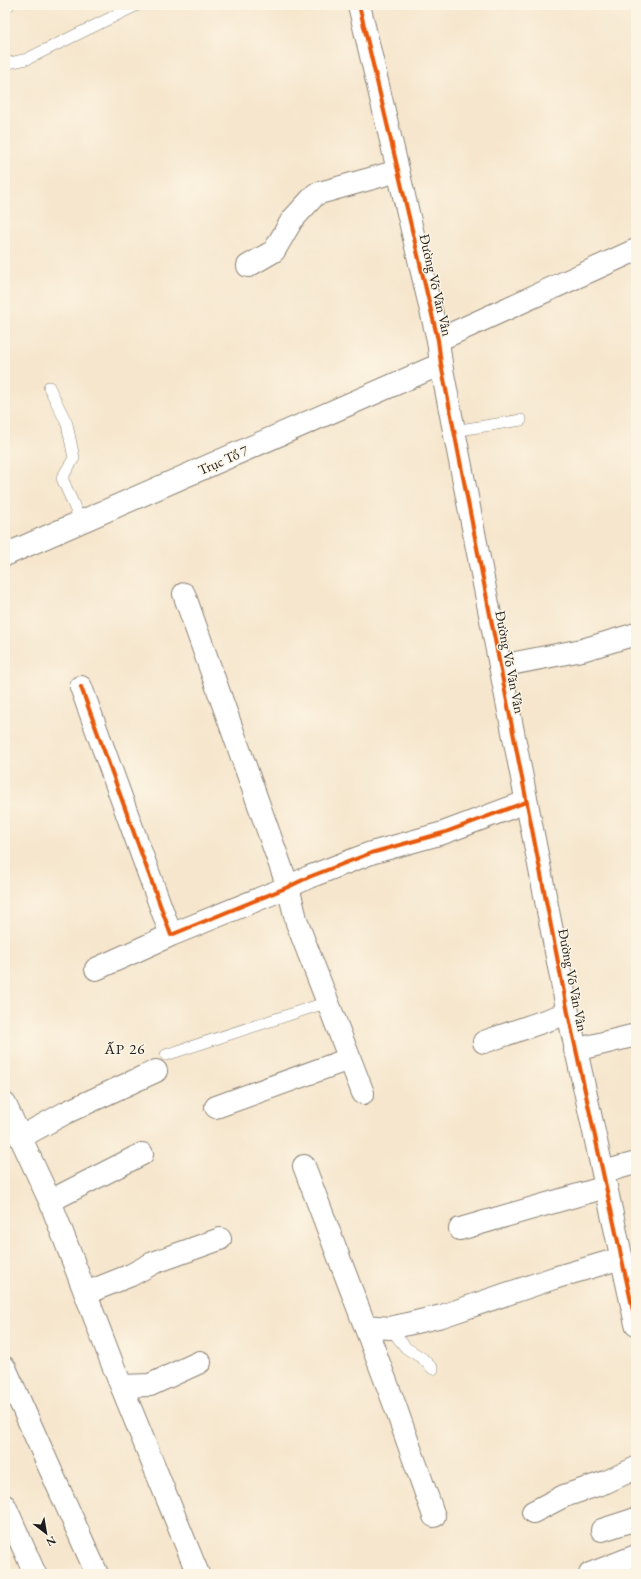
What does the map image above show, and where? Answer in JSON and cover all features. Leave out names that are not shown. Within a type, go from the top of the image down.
[{"type":"street","name":"Đường Võ Văn Vân","points":[[359,5],[438,340],[441,364],[575,1050],[636,1324]]},
{"type":"street","points":[[248,266],[274,251],[292,220],[316,194],[398,171]]},
{"type":"street","points":[[438,340],[636,250]]},
{"type":"street","name":"Trục Tổ 7","points":[[5,555],[441,364]]},
{"type":"street","points":[[184,594],[288,887],[297,923],[363,1093]]},
{"type":"street","points":[[500,666],[582,650],[636,634]]},
{"type":"street","points":[[81,687],[171,935]]},
{"type":"street","points":[[96,969],[171,935],[309,877],[371,853],[443,833],[526,802]]},
{"type":"street","points":[[484,1042],[568,1013]]},
{"type":"street","points":[[575,1050],[636,1035]]},
{"type":"street","points":[[216,1107],[349,1059]]},
{"type":"street","points":[[20,1137],[161,1063]]},
{"type":"street","points":[[5,1104],[50,1201],[122,1386],[198,1574]]},
{"type":"street","points":[[50,1201],[142,1154]]},
{"type":"street","points":[[460,1229],[604,1180],[636,1164]]},
{"type":"street","points":[[304,1166],[394,1403],[434,1516]]},
{"type":"street","points":[[86,1293],[131,1275],[154,1263],[220,1239]]},
{"type":"street","points":[[365,1326],[390,1328],[442,1316],[554,1278],[622,1258]]},
{"type":"street","points":[[122,1386],[150,1385],[200,1362]]},
{"type":"street","points":[[5,1368],[97,1574]]},
{"type":"street","points":[[533,1512],[564,1496],[606,1482],[636,1468]]},
{"type":"street","points":[[5,1506],[35,1574]]},
{"type":"street","points":[[602,1530],[636,1519]]},
{"type":"street","points":[[590,1574],[636,1556]]},
{"type":"lane","points":[[5,64],[26,59],[137,5]]},
{"type":"lane","points":[[49,387],[67,424],[74,458],[62,478],[81,522]]},
{"type":"lane","points":[[454,431],[521,420]]},
{"type":"lane","points":[[161,1063],[328,1002]]},
{"type":"lane","points":[[390,1328],[406,1348],[422,1358],[433,1369]]},
{"type":"cycle path","points":[[359,5],[438,340],[441,364],[568,1013],[636,1324]]},
{"type":"cycle path","points":[[81,687],[171,935],[309,877],[371,853],[443,833],[526,802]]},
{"type":"district","name":"ẤP 26","points":[[125,1048]]}]
